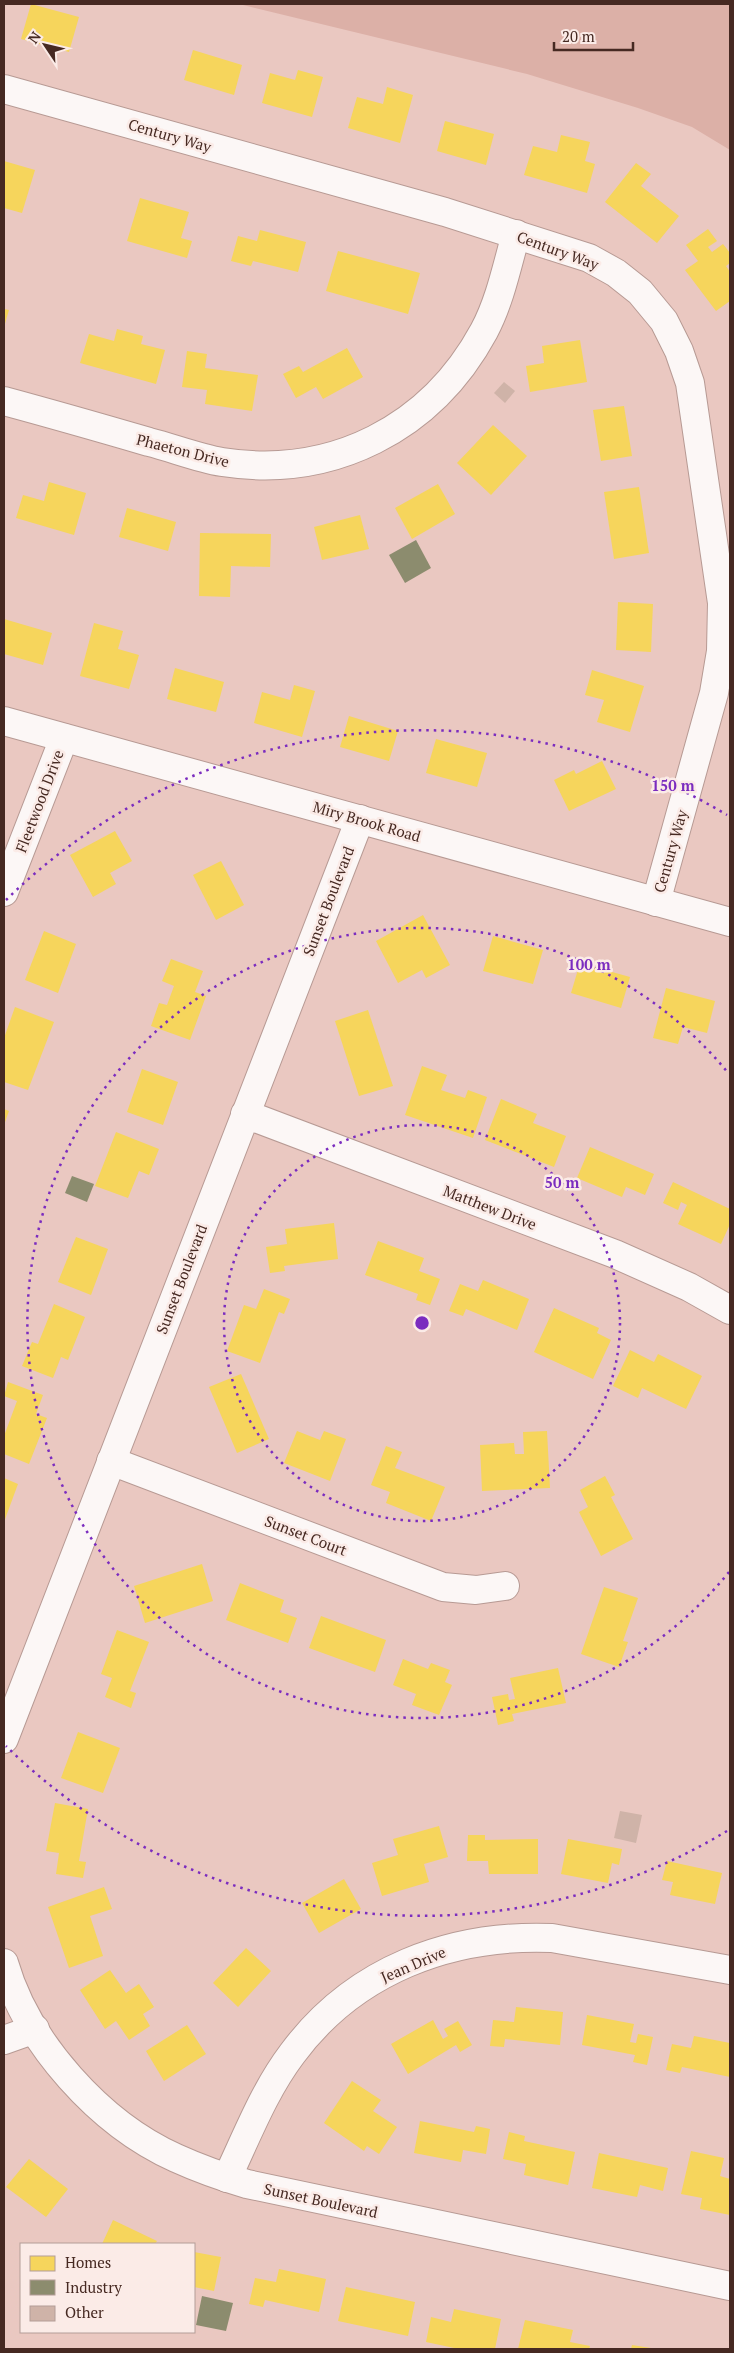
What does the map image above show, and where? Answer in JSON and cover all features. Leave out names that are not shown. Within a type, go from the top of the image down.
[{"type":"street","name":"Century Way","points":[[4,89],[445,212],[589,258],[616,273],[640,292],[664,321],[680,351],[690,383],[722,603],[721,651],[714,693],[656,902]]},
{"type":"street","name":"Phaeton Drive","points":[[4,401],[220,462],[258,466],[296,464],[338,455],[377,439],[409,419],[438,394],[465,362],[488,320],[516,234]]},
{"type":"street","name":"Miry Brook Road","points":[[4,721],[730,922]]},
{"type":"street","name":"Fleetwood Drive","points":[[4,892],[64,738]]},
{"type":"street","name":"Sunset Boulevard","points":[[4,1739],[360,819]]},
{"type":"street","name":"Matthew Drive","points":[[245,1114],[615,1254],[689,1287],[730,1310]]},
{"type":"street","name":"Sunset Court","points":[[111,1461],[443,1587],[476,1590],[505,1586]]},
{"type":"street","name":"Jean Drive","points":[[227,2178],[270,2088],[292,2053],[319,2023],[353,1993],[392,1969],[434,1952],[479,1941],[524,1937],[552,1938],[730,1970]]},
{"type":"street","name":"Sunset Boulevard","points":[[4,1964],[34,2030],[64,2070],[96,2104],[134,2134],[175,2158],[227,2178],[730,2286]]},
{"type":"street","points":[[4,2040],[34,2030]]},
{"type":"shaded area","points":[[239,4],[730,4],[730,150],[692,127],[638,108],[527,74]]},
{"type":"building: Homes","points":[[31,4],[79,17],[69,52],[21,39]]},
{"type":"building: Homes","points":[[193,50],[242,65],[234,95],[184,80]]},
{"type":"building: Homes","points":[[298,70],[323,77],[312,117],[262,103],[270,73],[295,80]]},
{"type":"building: Homes","points":[[387,87],[413,95],[400,143],[348,128],[357,97],[383,104]]},
{"type":"building: Homes","points":[[445,121],[494,134],[486,165],[437,151]]},
{"type":"building: Homes","points":[[561,135],[590,142],[585,161],[595,164],[587,193],[524,175],[533,146],[557,152]]},
{"type":"building: Homes","points":[[4,161],[35,170],[22,213],[4,208]]},
{"type":"building: Homes","points":[[636,163],[651,174],[641,186],[679,216],[657,243],[605,202]]},
{"type":"building: Homes","points":[[140,198],[189,212],[181,238],[192,241],[187,258],[127,241]]},
{"type":"building: Homes","points":[[708,229],[717,241],[708,247],[712,252],[723,244],[730,253],[730,263],[726,266],[730,272],[730,301],[716,311],[685,270],[698,261],[686,245]]},
{"type":"building: Homes","points":[[260,230],[306,242],[298,272],[253,261],[251,266],[231,261],[238,236],[257,241]]},
{"type":"building: Homes","points":[[338,251],[420,273],[408,314],[326,291]]},
{"type":"building: Homes","points":[[4,309],[9,310],[4,327]]},
{"type":"building: Homes","points":[[117,329],[143,336],[141,344],[165,350],[156,384],[80,363],[89,334],[114,341]]},
{"type":"building: Homes","points":[[580,340],[587,382],[530,392],[526,366],[544,363],[542,346]]},
{"type":"building: Homes","points":[[347,348],[363,377],[323,399],[316,387],[296,398],[283,374],[299,366],[303,372]]},
{"type":"building: Homes","points":[[187,351],[207,354],[205,368],[258,375],[252,411],[205,404],[207,390],[182,387]]},
{"type":"building: Homes","points":[[624,406],[632,456],[601,461],[593,410]]},
{"type":"building: Homes","points":[[493,425],[527,456],[491,495],[457,463]]},
{"type":"building: Homes","points":[[49,482],[86,493],[74,535],[16,518],[23,495],[44,501]]},
{"type":"building: Homes","points":[[438,484],[455,514],[412,539],[395,508]]},
{"type":"building: Homes","points":[[639,487],[649,553],[614,559],[604,492]]},
{"type":"building: Homes","points":[[127,508],[176,522],[168,551],[119,537]]},
{"type":"building: Homes","points":[[360,515],[369,549],[322,560],[314,527]]},
{"type":"building: Homes","points":[[200,533],[271,534],[270,567],[231,566],[230,597],[199,596]]},
{"type":"building: Homes","points":[[618,602],[653,604],[651,652],[616,650]]},
{"type":"building: Homes","points":[[4,619],[52,633],[43,665],[4,654]]},
{"type":"building: Homes","points":[[94,623],[123,631],[118,649],[139,655],[129,689],[80,676]]},
{"type":"building: Homes","points":[[175,668],[224,682],[216,712],[167,699]]},
{"type":"building: Homes","points":[[592,670],[644,686],[630,732],[597,722],[604,700],[585,695]]},
{"type":"building: Homes","points":[[294,685],[315,691],[302,737],[254,723],[262,692],[290,700]]},
{"type":"building: Homes","points":[[349,716],[398,731],[389,761],[340,747]]},
{"type":"building: Homes","points":[[436,739],[487,753],[477,787],[426,773]]},
{"type":"building: Homes","points":[[602,761],[616,789],[569,811],[554,780],[574,770],[576,774]]},
{"type":"building: Homes","points":[[115,831],[132,861],[110,873],[116,884],[93,897],[70,855]]},
{"type":"building: Homes","points":[[221,861],[244,905],[216,920],[193,875]]},
{"type":"building: Homes","points":[[423,915],[450,965],[426,978],[422,970],[398,983],[376,941]]},
{"type":"building: Homes","points":[[44,931],[76,944],[58,993],[25,980]]},
{"type":"building: Homes","points":[[493,936],[543,950],[533,984],[483,971]]},
{"type":"building: Homes","points":[[171,959],[203,971],[195,992],[206,996],[190,1040],[151,1026],[159,1003],[167,1005],[174,986],[162,981]]},
{"type":"building: Homes","points":[[580,963],[630,977],[621,1008],[571,993]]},
{"type":"building: Homes","points":[[666,988],[715,1001],[707,1033],[683,1027],[678,1044],[653,1038]]},
{"type":"building: Homes","points":[[15,1007],[54,1022],[28,1090],[4,1082],[4,1038]]},
{"type":"building: Homes","points":[[368,1010],[393,1086],[359,1096],[335,1021]]},
{"type":"building: Homes","points":[[422,1066],[447,1075],[441,1090],[465,1098],[468,1090],[487,1097],[473,1138],[405,1115]]},
{"type":"building: Homes","points":[[142,1069],[178,1082],[163,1125],[127,1112]]},
{"type":"building: Homes","points":[[501,1099],[537,1114],[533,1123],[566,1136],[554,1167],[485,1140]]},
{"type":"building: Homes","points":[[4,1109],[9,1111],[4,1125]]},
{"type":"building: Homes","points":[[116,1132],[159,1149],[149,1175],[139,1171],[128,1198],[95,1186]]},
{"type":"building: Homes","points":[[590,1147],[654,1174],[645,1195],[626,1187],[622,1197],[577,1178]]},
{"type":"building: Homes","points":[[673,1182],[730,1209],[730,1224],[721,1244],[678,1224],[687,1205],[681,1202],[678,1210],[663,1203]]},
{"type":"building: Homes","points":[[334,1223],[338,1259],[284,1266],[285,1271],[270,1273],[266,1247],[287,1244],[285,1229]]},
{"type":"building: Homes","points":[[76,1237],[108,1249],[91,1295],[58,1282]]},
{"type":"building: Homes","points":[[378,1241],[424,1258],[419,1271],[440,1279],[430,1305],[416,1300],[418,1294],[365,1275]]},
{"type":"building: Homes","points":[[483,1280],[529,1299],[517,1330],[466,1309],[463,1316],[449,1311],[460,1284],[478,1291]]},
{"type":"building: Homes","points":[[264,1289],[290,1299],[284,1314],[279,1312],[260,1363],[227,1351],[244,1305],[256,1309]]},
{"type":"building: Homes","points":[[54,1304],[85,1317],[68,1360],[61,1357],[53,1378],[22,1366],[32,1342],[38,1344]]},
{"type":"building: Homes","points":[[554,1308],[599,1328],[597,1333],[611,1340],[593,1379],[534,1352]]},
{"type":"building: Homes","points":[[630,1350],[654,1362],[658,1354],[702,1376],[686,1409],[642,1388],[638,1398],[613,1386]]},
{"type":"building: Homes","points":[[241,1374],[269,1439],[237,1453],[209,1387]]},
{"type":"building: Homes","points":[[8,1382],[43,1395],[36,1414],[47,1418],[29,1464],[4,1454],[4,1436],[17,1401],[4,1396]]},
{"type":"building: Homes","points":[[297,1431],[320,1440],[324,1431],[346,1439],[330,1481],[284,1463]]},
{"type":"building: Homes","points":[[547,1431],[550,1488],[482,1491],[480,1445],[514,1443],[515,1454],[524,1454],[523,1432]]},
{"type":"building: Homes","points":[[386,1446],[402,1452],[395,1468],[445,1487],[431,1521],[386,1503],[390,1492],[371,1485]]},
{"type":"building: Homes","points":[[605,1476],[615,1495],[611,1497],[633,1539],[601,1556],[579,1512],[588,1507],[580,1490]]},
{"type":"building: Homes","points":[[4,1478],[18,1484],[4,1522]]},
{"type":"building: Homes","points":[[202,1564],[213,1601],[145,1623],[134,1586]]},
{"type":"building: Homes","points":[[240,1583],[284,1600],[280,1612],[297,1618],[288,1643],[226,1620]]},
{"type":"building: Homes","points":[[604,1587],[638,1598],[623,1641],[628,1642],[619,1667],[581,1654]]},
{"type":"building: Homes","points":[[321,1616],[386,1640],[375,1672],[309,1648]]},
{"type":"building: Homes","points":[[117,1630],[149,1642],[130,1691],[136,1693],[131,1708],[105,1697],[112,1678],[101,1674]]},
{"type":"building: Homes","points":[[403,1659],[428,1669],[431,1663],[450,1670],[445,1682],[452,1685],[439,1715],[412,1705],[416,1694],[393,1685]]},
{"type":"building: Homes","points":[[558,1668],[566,1703],[512,1714],[514,1721],[498,1725],[492,1697],[508,1694],[509,1700],[515,1699],[510,1678]]},
{"type":"building: Homes","points":[[78,1732],[120,1748],[103,1793],[61,1778]]},
{"type":"building: Homes","points":[[55,1803],[88,1809],[79,1861],[86,1862],[83,1878],[56,1874],[59,1853],[46,1851]]},
{"type":"building: Homes","points":[[439,1826],[448,1857],[424,1864],[429,1882],[382,1896],[372,1863],[398,1855],[393,1839]]},
{"type":"building: Homes","points":[[468,1835],[485,1835],[485,1840],[538,1839],[538,1874],[489,1874],[488,1861],[467,1861]]},
{"type":"building: Homes","points":[[568,1839],[622,1849],[619,1865],[612,1863],[608,1883],[561,1874]]},
{"type":"building: Homes","points":[[667,1861],[722,1873],[715,1904],[670,1895],[673,1882],[662,1880]]},
{"type":"building: Homes","points":[[344,1879],[361,1909],[319,1933],[302,1903]]},
{"type":"building: Homes","points":[[104,1887],[112,1909],[90,1916],[103,1956],[69,1968],[48,1907]]},
{"type":"building: Homes","points":[[246,1948],[271,1971],[238,2007],[213,1983]]},
{"type":"building: Homes","points":[[110,1970],[126,1993],[139,1984],[154,2007],[143,2014],[150,2026],[129,2040],[116,2021],[105,2029],[80,1990]]},
{"type":"building: Homes","points":[[516,2007],[563,2012],[560,2045],[505,2039],[504,2047],[490,2046],[493,2020],[514,2022]]},
{"type":"building: Homes","points":[[587,2015],[634,2024],[630,2042],[636,2043],[638,2034],[653,2037],[647,2065],[633,2062],[635,2055],[582,2045]]},
{"type":"building: Homes","points":[[433,2020],[443,2039],[448,2036],[444,2029],[458,2021],[472,2045],[460,2052],[456,2045],[408,2074],[391,2044]]},
{"type":"building: Homes","points":[[187,2025],[206,2054],[164,2081],[146,2051]]},
{"type":"building: Homes","points":[[694,2036],[730,2043],[730,2077],[682,2067],[680,2073],[666,2070],[672,2044],[691,2048]]},
{"type":"building: Homes","points":[[352,2081],[381,2100],[373,2111],[397,2127],[379,2154],[367,2146],[364,2151],[324,2123]]},
{"type":"building: Homes","points":[[420,2121],[474,2132],[476,2126],[490,2129],[486,2154],[463,2150],[461,2162],[414,2153]]},
{"type":"building: Homes","points":[[509,2132],[525,2136],[524,2141],[575,2152],[568,2185],[524,2175],[526,2164],[503,2159]]},
{"type":"building: Homes","points":[[691,2151],[724,2158],[720,2176],[730,2179],[730,2215],[700,2209],[702,2198],[681,2194]]},
{"type":"building: Homes","points":[[599,2153],[668,2168],[663,2191],[640,2185],[637,2197],[592,2188]]},
{"type":"building: Homes","points":[[29,2159],[68,2189],[46,2217],[6,2187]]},
{"type":"building: Homes","points":[[113,2220],[157,2241],[156,2243],[102,2243]]},
{"type":"building: Homes","points":[[195,2252],[221,2257],[214,2291],[195,2287]]},
{"type":"building: Homes","points":[[279,2269],[326,2279],[319,2312],[265,2300],[263,2307],[249,2304],[255,2278],[276,2282]]},
{"type":"building: Homes","points":[[346,2287],[415,2302],[408,2336],[338,2321]]},
{"type":"building: Homes","points":[[454,2309],[501,2319],[495,2349],[459,2349],[426,2342],[431,2317],[451,2322]]},
{"type":"building: Homes","points":[[525,2320],[573,2330],[570,2342],[590,2346],[589,2349],[518,2349]]},
{"type":"building: Homes","points":[[632,2345],[651,2348],[651,2349],[631,2349]]},
{"type":"building: Industry","points":[[416,540],[431,568],[405,583],[389,555]]},
{"type":"building: Industry","points":[[72,1176],[94,1184],[87,1202],[65,1193]]},
{"type":"building: Industry","points":[[202,2296],[233,2303],[226,2331],[196,2325]]},
{"type":"building: Other","points":[[504,382],[515,391],[505,403],[494,393]]},
{"type":"building: Other","points":[[620,1811],[642,1815],[636,1843],[614,1838]]}]
